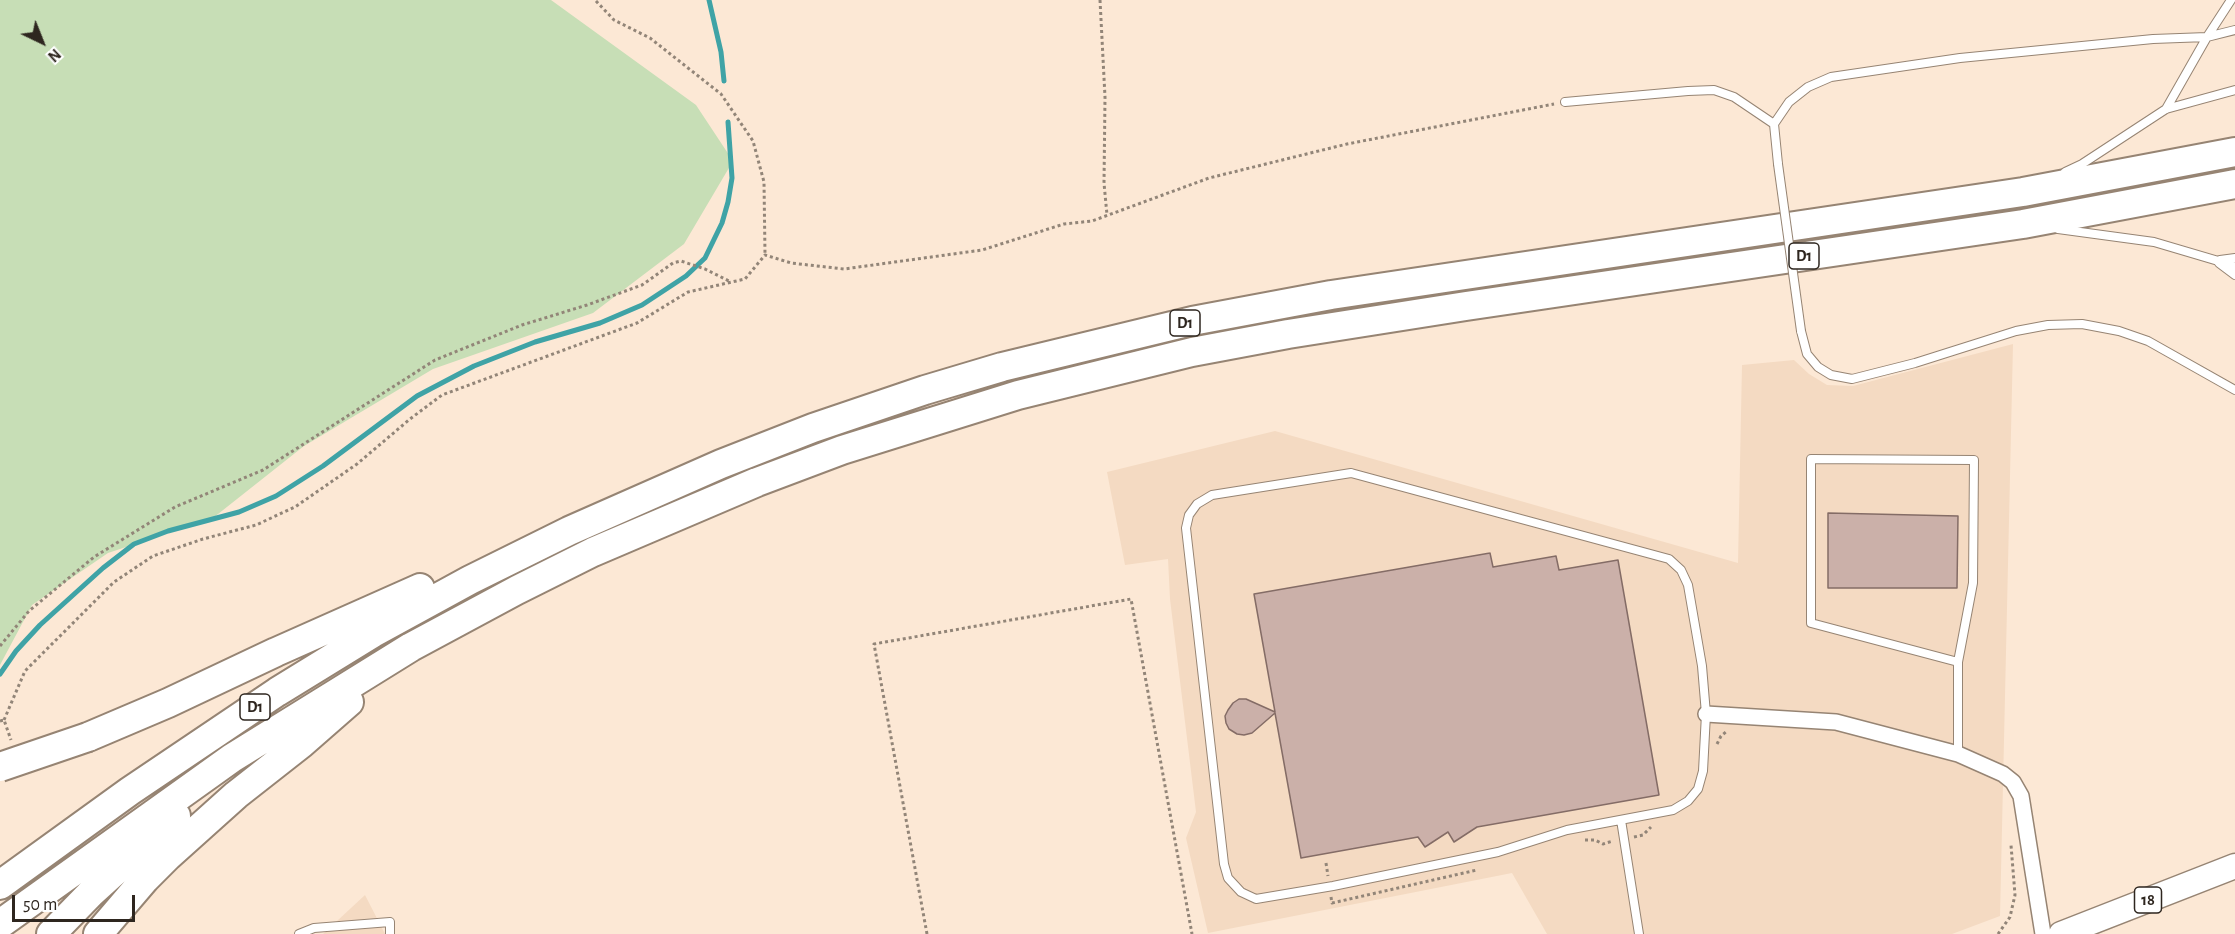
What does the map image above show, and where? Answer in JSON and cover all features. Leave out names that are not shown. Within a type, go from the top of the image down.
[{"type":"highway","name":"D1","points":[[0,885],[130,791],[276,692],[374,633],[470,580],[569,531],[721,464],[824,424],[1002,367],[1192,321],[1330,295],[2023,192],[2235,152]]},
{"type":"highway","name":"D1","points":[[10,917],[232,758],[411,647],[593,552],[714,500],[842,450],[1018,395],[1180,355],[1288,334],[2023,224],[2235,184]]},
{"type":"highway","points":[[0,767],[88,737],[168,703],[425,586],[470,580]]},
{"type":"highway","points":[[98,934],[145,879],[175,849],[236,795],[301,744],[411,647]]},
{"type":"highway","points":[[51,934],[90,894],[172,821],[232,758]]},
{"type":"main road","name":"18","points":[[2061,934],[2235,866]]},
{"type":"street","points":[[1706,714],[1836,722],[1958,754],[2003,774],[2013,782],[2021,796],[2043,934]]},
{"type":"lane","points":[[2166,109],[2231,0]]},
{"type":"lane","points":[[2235,30],[2207,37],[2153,39],[1960,58],[1831,77],[1808,87],[1789,102],[1774,124],[1801,331],[1807,354],[1818,367],[1831,375],[1852,379],[1915,363],[2016,331],[2082,324],[2119,331],[2148,341],[2235,390]]},
{"type":"lane","points":[[1565,102],[1688,90],[1713,90],[1734,97],[1774,124]]},
{"type":"lane","points":[[2023,192],[2082,164],[2166,109],[2235,90]]},
{"type":"lane","points":[[2023,224],[2154,242],[2235,266]]},
{"type":"lane","points":[[2216,260],[2235,258]]},
{"type":"lane","points":[[2216,260],[2235,275]]},
{"type":"lane","points":[[1958,662],[1811,623],[1811,459],[1974,460],[1973,582],[1958,662],[1958,754]]},
{"type":"lane","points":[[1351,472],[1669,559],[1681,570],[1688,585],[1702,666],[1706,714],[1703,771],[1698,789],[1688,801],[1673,810],[1621,820],[1568,830],[1498,852],[1329,887],[1256,899],[1241,892],[1228,878],[1224,864],[1186,528],[1189,514],[1197,504],[1212,495],[1351,472]]},
{"type":"lane","points":[[1621,820],[1639,934]]},
{"type":"lane","points":[[298,934],[314,928],[390,922],[390,934]]},
{"type":"path","points":[[4,720],[25,671],[114,582],[153,556],[203,538],[256,525],[295,507],[357,464],[442,395],[637,323],[688,292],[746,279],[765,255],[764,182],[753,141],[721,94],[650,38],[614,20],[597,0]]},
{"type":"path","points":[[1100,0],[1106,97],[1104,183],[1107,215]]},
{"type":"path","points":[[765,255],[790,263],[844,269],[982,250],[1064,224],[1092,221],[1209,178],[1347,144],[1565,102]]},
{"type":"path","points":[[0,646],[29,611],[94,557],[175,507],[262,470],[435,360],[522,325],[642,285],[673,263],[681,261],[705,269],[729,281]]},
{"type":"path","points":[[927,934],[874,644],[1131,599],[1192,934]]},
{"type":"path","points":[[1716,751],[1716,744],[1728,729]]},
{"type":"path","points":[[1576,841],[1595,840],[1603,844],[1643,835],[1650,828],[1661,824]]},
{"type":"path","points":[[1998,934],[2010,917],[2015,896],[2011,842]]},
{"type":"path","points":[[1326,863],[1332,903],[1477,870]]},
{"type":"shaded area","points":[[2013,344],[2000,916],[1952,934],[1547,934],[1512,873],[1208,933],[1186,838],[1196,812],[1170,599],[1168,559],[1125,565],[1107,472],[1275,431],[1738,563],[1742,365],[1794,360],[1809,374],[1827,385],[1853,386]]},
{"type":"shaded area","points":[[365,895],[385,934],[323,934]]},
{"type":"green space","points":[[0,0],[551,0],[696,105],[733,161],[684,244],[593,313],[433,369],[304,446],[213,518],[108,553],[32,605],[0,665]]},
{"type":"building","points":[[1828,513],[1958,516],[1957,588],[1828,588]]},
{"type":"building","points":[[1490,553],[1493,567],[1556,556],[1559,570],[1618,560],[1659,795],[1477,827],[1454,842],[1448,832],[1425,847],[1418,837],[1301,858],[1275,713],[1252,733],[1244,735],[1229,729],[1226,723],[1225,716],[1228,710],[1239,699],[1246,699],[1275,712],[1254,594]]},
{"type":"waterway","points":[[709,0],[721,52],[724,81]]},
{"type":"waterway","points":[[0,674],[16,651],[40,625],[103,568],[134,544],[168,531],[239,512],[276,496],[323,466],[417,396],[474,366],[535,342],[600,323],[642,305],[686,276],[705,258],[722,223],[728,202],[732,178],[728,122]]}]
